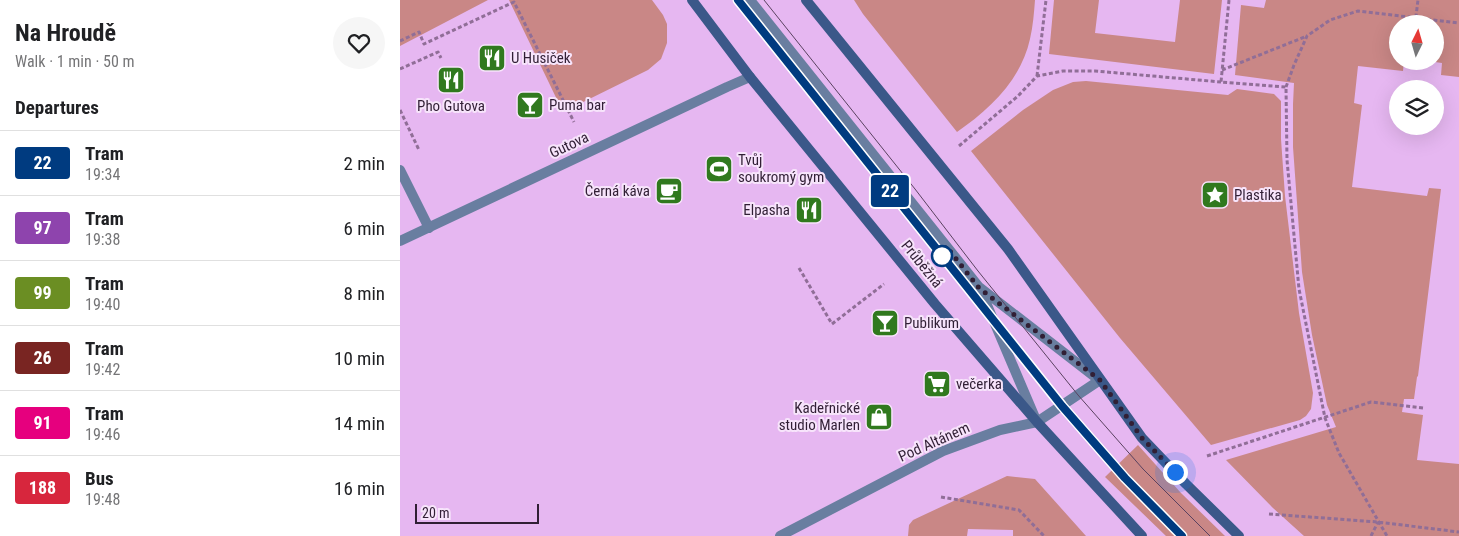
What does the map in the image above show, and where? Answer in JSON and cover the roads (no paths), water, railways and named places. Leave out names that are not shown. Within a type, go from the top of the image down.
[{"type":"main road","name":"Průběžná","points":[[692,0],[750,77],[935,304],[1037,422],[1142,536]]},
{"type":"main road","points":[[806,0],[1008,248],[1142,438],[1239,536]]},
{"type":"street","points":[[750,0],[979,288],[997,325],[1037,422]]},
{"type":"street","name":"Gutova","points":[[400,241],[750,77]]},
{"type":"street","points":[[400,170],[428,228]]},
{"type":"street","points":[[979,288],[1100,380]]},
{"type":"street","name":"Pod Altánem","points":[[780,536],[943,451],[1000,430],[1037,422],[1100,380]]},
{"type":"tram line","points":[[738,0],[1061,406],[1125,478],[1182,536]]},
{"type":"tram line","name":"22","points":[[738,0],[1062,406],[1125,478],[1182,536]]},
{"type":"tram line","points":[[764,0],[1078,395],[1143,469],[1210,536]]},
{"type":"place","name":"U Husiček","points":[[492,58]]},
{"type":"place","name":"Pho Gutova","points":[[451,80]]},
{"type":"place","name":"Puma bar","points":[[530,105]]},
{"type":"place","name":"Tvůj soukromý gym","points":[[719,169]]},
{"type":"place","name":"Černá káva","points":[[669,191]]},
{"type":"place","name":"Plastika","points":[[1215,195]]},
{"type":"place","name":"Elpasha","points":[[809,210]]},
{"type":"place","name":"Publikum","points":[[885,323]]},
{"type":"place","name":"večerka","points":[[937,384]]},
{"type":"place","name":"Kadeřnické studio Marlen","points":[[879,417]]}]
